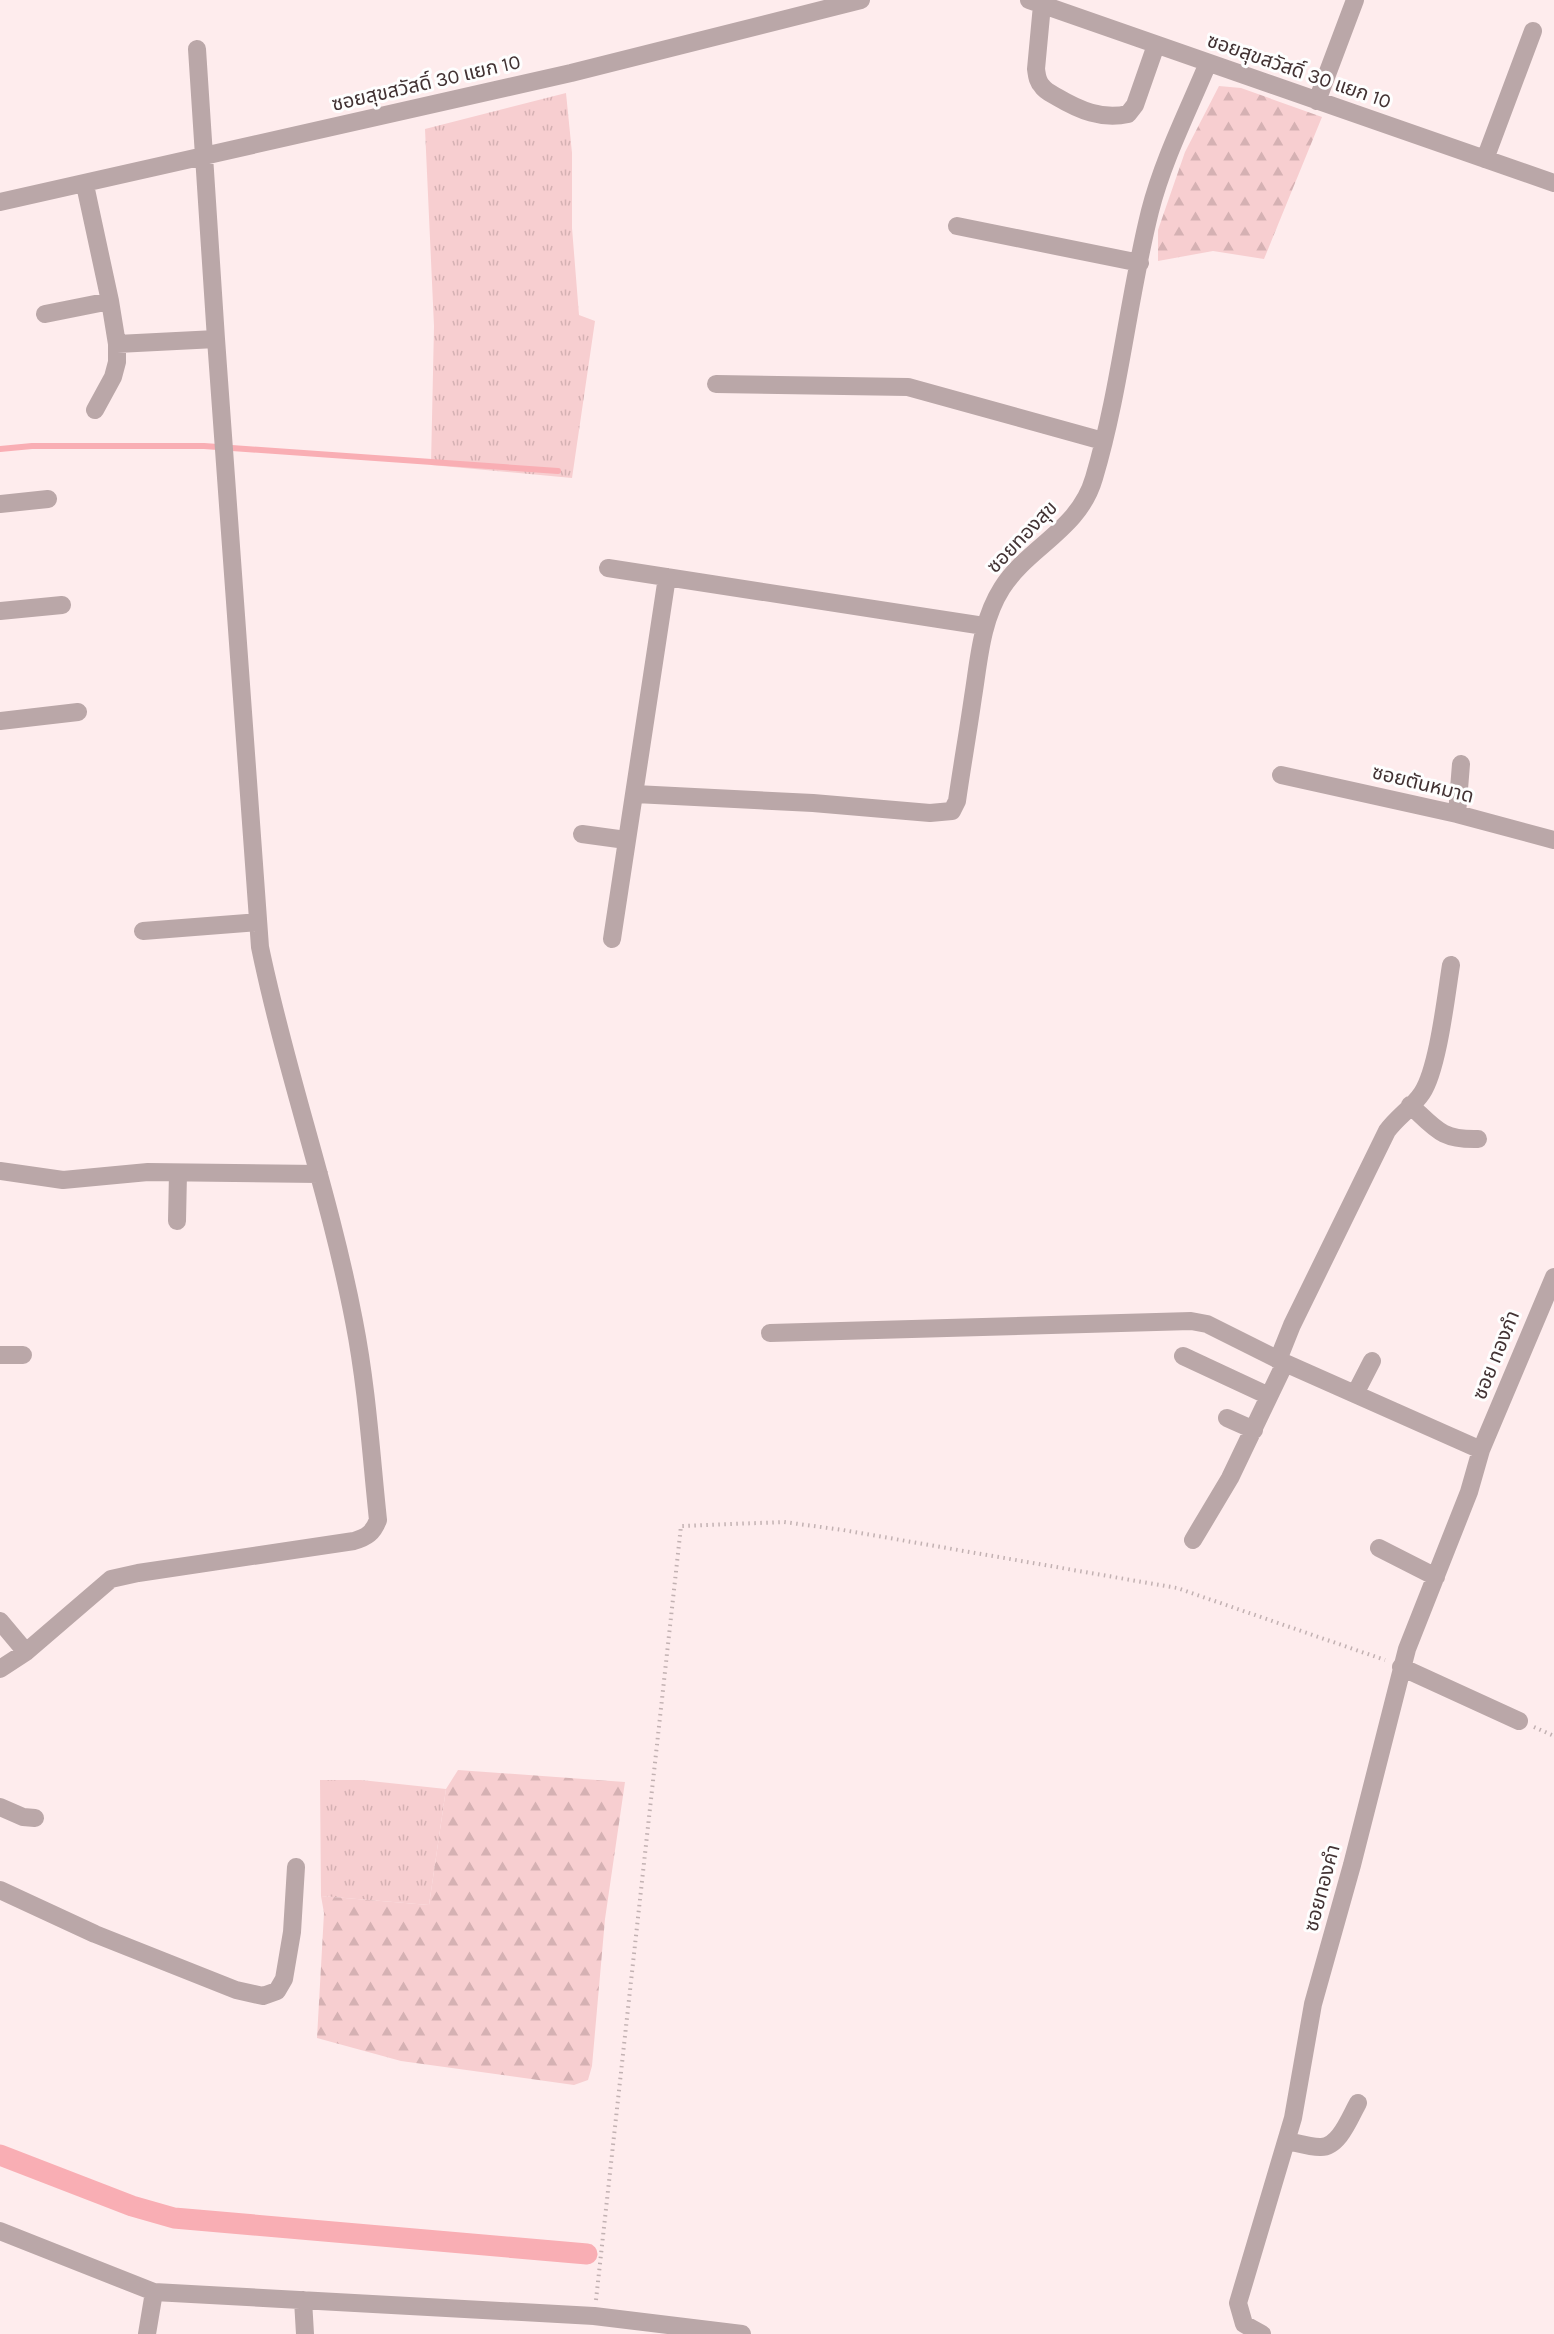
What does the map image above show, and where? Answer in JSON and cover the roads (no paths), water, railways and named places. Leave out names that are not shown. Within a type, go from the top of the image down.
[{"type":"street","points":[[1317,101],[1355,0]]},
{"type":"street","name":"ซอยสุขสวัสดิ์ 30 แยก 10","points":[[0,202],[572,73],[854,1]]},
{"type":"street","points":[[1035,2],[1036,69],[1037,79],[1042,88],[1075,107],[1100,116],[1116,117],[1128,114],[1135,105],[1156,45]]},
{"type":"street","name":"ซอยสุขสวัสดิ์ 30 แยก 10","points":[[1035,2],[1554,183]]},
{"type":"street","points":[[1485,159],[1533,31]]},
{"type":"street","points":[[0,1669],[26,1652],[111,1579],[354,1541],[366,1538],[375,1529],[378,1520],[354,1321],[319,1174],[269,991],[258,922],[197,49]]},
{"type":"street","name":"ซอยทองสุข","points":[[635,794],[813,803],[930,813],[952,811],[957,801],[984,626],[1001,589],[1014,573],[1072,519],[1086,500],[1103,441],[1151,208],[1163,172],[1208,63]]},
{"type":"street","points":[[85,184],[117,344],[117,362],[113,377],[95,410]]},
{"type":"street","points":[[957,226],[1140,263]]},
{"type":"street","points":[[45,314],[110,300]]},
{"type":"street","points":[[117,344],[216,339]]},
{"type":"street","points":[[716,384],[909,387],[1103,441]]},
{"type":"street","points":[[0,504],[48,499]]},
{"type":"street","points":[[608,568],[984,626]]},
{"type":"street","points":[[612,939],[667,577]]},
{"type":"street","points":[[0,611],[62,605]]},
{"type":"street","points":[[0,721],[78,712]]},
{"type":"street","points":[[1457,814],[1461,764]]},
{"type":"street","name":"ซอยตันหมาด","points":[[1281,774],[1457,814],[1554,840]]},
{"type":"street","points":[[582,834],[626,840]]},
{"type":"street","points":[[143,931],[258,922]]},
{"type":"street","points":[[1193,1540],[1230,1478],[1254,1430],[1282,1361],[1292,1325],[1387,1131],[1422,1093],[1432,1068],[1451,965]]},
{"type":"street","points":[[1410,1105],[1443,1134],[1454,1139],[1478,1139]]},
{"type":"street","points":[[0,1171],[63,1180],[128,1173],[319,1174]]},
{"type":"street","points":[[177,1221],[178,1173]]},
{"type":"street","name":"ซอย ทองภํา","points":[[1481,1450],[1554,1277]]},
{"type":"street","points":[[770,1333],[1191,1321],[1207,1324],[1282,1361],[1481,1450]]},
{"type":"street","points":[[0,1355],[23,1355]]},
{"type":"street","points":[[1183,1356],[1269,1396]]},
{"type":"street","points":[[1355,1394],[1372,1360]]},
{"type":"street","points":[[1227,1418],[1254,1430]]},
{"type":"street","name":"ซอยทองคำ","points":[[1262,2334],[1244,2324],[1238,2303],[1287,2141],[1298,2098],[1303,2053],[1313,2004],[1352,1865],[1403,1661],[1469,1492],[1481,1450]]},
{"type":"street","points":[[1379,1548],[1436,1577]]},
{"type":"street","points":[[0,1621],[26,1652]]},
{"type":"street","points":[[1403,1661],[1519,1721]]},
{"type":"street","points":[[0,1807],[23,1817],[35,1818]]},
{"type":"street","points":[[0,1890],[95,1934],[236,1989],[263,1996],[277,1991],[284,1979],[291,1932],[296,1867]]},
{"type":"street","points":[[1287,2141],[1322,2148],[1330,2145],[1336,2140],[1358,2103]]},
{"type":"street","points":[[0,2231],[154,2292],[594,2316],[742,2334]]},
{"type":"street","points":[[147,2334],[154,2292]]},
{"type":"street","points":[[303,2300],[304,2334]]},
{"type":"waterway","points":[[0,449],[32,446],[204,446],[558,471]]},
{"type":"waterway","points":[[0,2155],[132,2206],[174,2218],[587,2254]]}]
